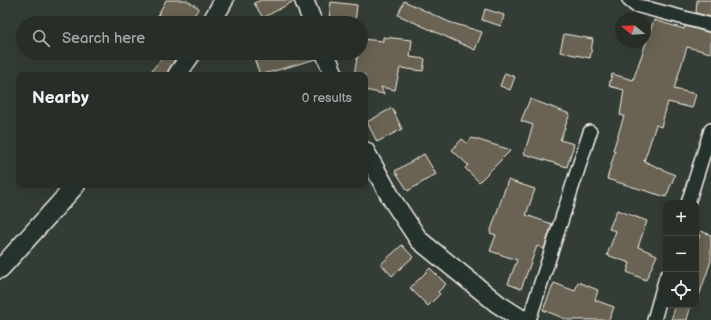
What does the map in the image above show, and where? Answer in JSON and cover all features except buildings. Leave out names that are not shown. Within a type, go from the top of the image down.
[{"type":"street","points":[[215,16],[224,0]]},
{"type":"street","points":[[304,0],[310,16]]},
{"type":"street","points":[[629,0],[634,5],[711,24]]},
{"type":"street","points":[[179,72],[187,60]]},
{"type":"street","points":[[328,60],[333,72]]},
{"type":"street","points":[[689,200],[711,130]]},
{"type":"street","points":[[529,320],[590,132]]},
{"type":"street","points":[[368,155],[393,201],[419,240],[498,304],[523,320]]},
{"type":"street","points":[[0,269],[73,188]]},
{"type":"street","points":[[654,320],[663,288]]}]
